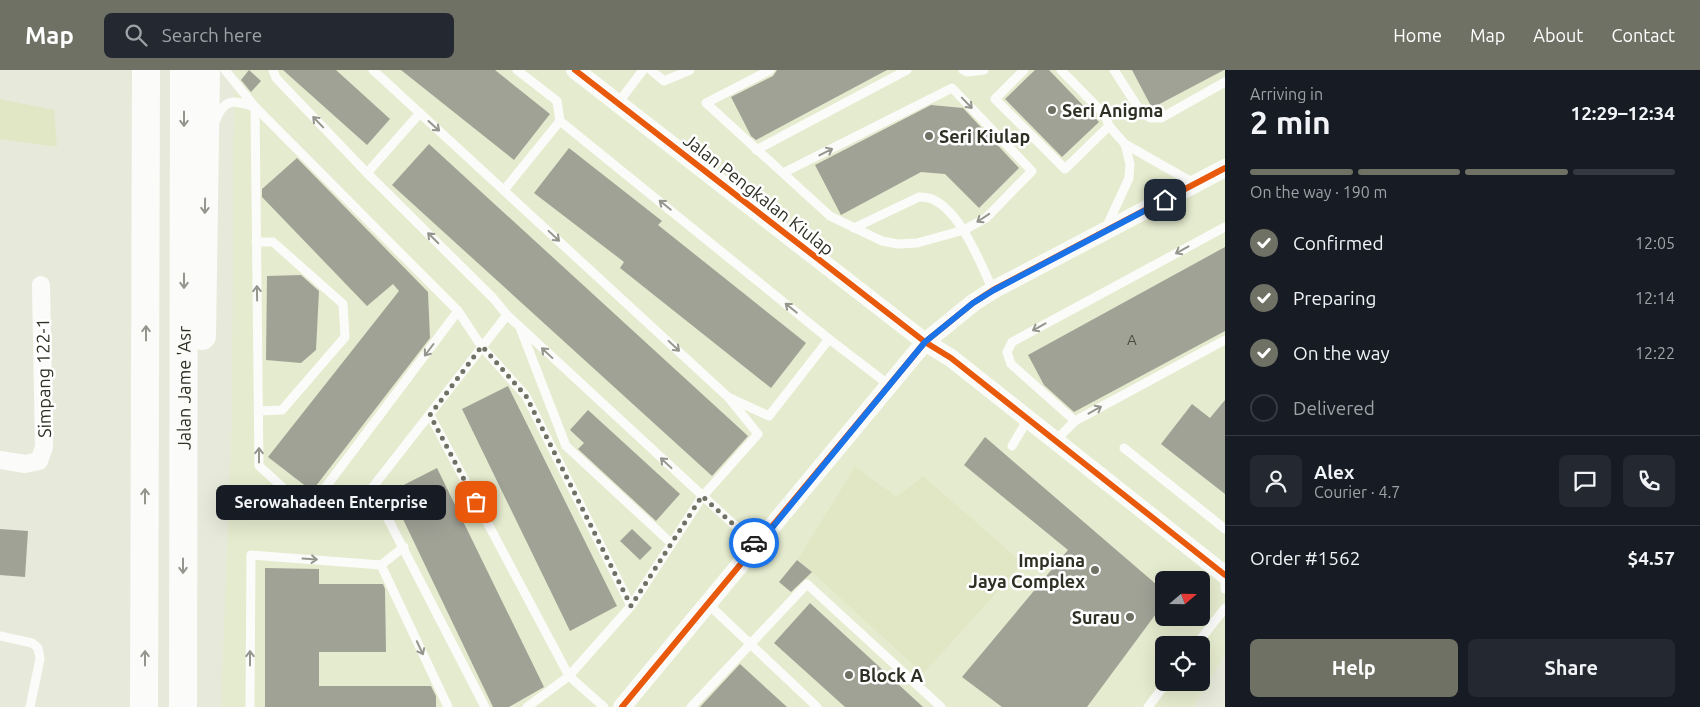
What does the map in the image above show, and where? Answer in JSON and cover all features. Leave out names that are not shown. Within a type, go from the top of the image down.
[{"type":"main road","points":[[144,707],[146,70]]},
{"type":"main road","name":"Jalan Jame 'Asr","points":[[183,707],[184,70]]},
{"type":"main road","points":[[183,537],[201,348],[206,70]]},
{"type":"street","name":"Jalan Pengkalan Kiulap","points":[[576,70],[925,342],[951,358],[1225,575]]},
{"type":"street","points":[[622,707],[925,342],[973,303],[994,290],[1225,168]]},
{"type":"street","name":"Simpang 122-1","points":[[0,460],[25,464],[40,461],[44,447],[42,285]]},
{"type":"lane","points":[[224,70],[256,107],[458,311],[482,346],[526,396],[631,606]]},
{"type":"lane","points":[[273,70],[276,78],[366,173],[493,298],[507,315],[757,546]]},
{"type":"lane","points":[[372,70],[728,397],[758,434],[702,496],[631,606],[569,676],[550,692],[527,707]]},
{"type":"lane","points":[[517,70],[557,101],[560,121],[828,339],[889,385]]},
{"type":"lane","points":[[618,103],[643,70]]},
{"type":"lane","points":[[651,70],[664,81],[690,70]]},
{"type":"lane","points":[[770,70],[706,103],[782,174],[830,216],[882,241],[898,244],[917,243],[964,230],[986,218],[1032,171],[952,88],[782,174]]},
{"type":"lane","points":[[756,150],[907,70]]},
{"type":"lane","points":[[963,70],[967,72],[984,70]]},
{"type":"lane","points":[[1024,70],[995,99],[1065,169],[1108,126]]},
{"type":"lane","points":[[1061,70],[1105,116],[1108,126],[1125,144],[1195,184]]},
{"type":"lane","points":[[1114,70],[1141,112],[1150,118],[1161,118],[1225,82]]},
{"type":"lane","points":[[205,167],[214,124],[222,106],[237,101],[256,107]]},
{"type":"lane","points":[[256,107],[259,466],[298,501],[312,500],[322,492],[458,311]]},
{"type":"lane","points":[[366,173],[420,114]]},
{"type":"lane","points":[[504,190],[560,121]]},
{"type":"lane","points":[[1104,232],[1129,178],[1130,164],[1125,144]]},
{"type":"lane","points":[[854,228],[919,197],[929,196],[937,200],[964,230],[994,290]]},
{"type":"lane","points":[[1075,421],[1011,364],[1008,352],[1012,342],[1225,227]]},
{"type":"lane","points":[[256,242],[273,242],[343,304],[345,337],[282,410],[259,411]]},
{"type":"lane","points":[[485,707],[372,488],[507,315]]},
{"type":"lane","points":[[520,327],[566,446],[671,544]]},
{"type":"lane","points":[[728,397],[768,416],[828,339]]},
{"type":"lane","points":[[1056,440],[1075,421],[1225,340]]},
{"type":"lane","points":[[430,415],[569,676],[604,707]]},
{"type":"lane","points":[[1012,446],[1028,419]]},
{"type":"lane","points":[[1124,448],[1225,529]]},
{"type":"lane","points":[[250,707],[251,555],[380,565],[404,547]]},
{"type":"lane","points":[[380,565],[448,707]]},
{"type":"lane","points":[[1225,575],[1225,589]]},
{"type":"lane","points":[[691,707],[807,584],[941,707]]},
{"type":"lane","points":[[708,604],[818,707]]},
{"type":"lane","points":[[1203,636],[1225,608]]},
{"type":"lane","points":[[0,636],[32,643],[38,648],[40,659],[30,707]]},
{"type":"lane","points":[[1148,707],[1160,691]]},
{"type":"shaded area","points":[[234,70],[1225,70],[1225,655],[1210,679],[1210,636],[1155,636],[1155,691],[1203,691],[1193,707],[221,707],[232,424]]},
{"type":"shaded area","points":[[0,99],[54,110],[57,147],[0,139]]},
{"type":"shaded area","points":[[855,467],[897,497],[923,476],[1023,563],[923,674],[798,559]]},
{"type":"building","points":[[249,70],[261,81],[251,92],[241,80]]},
{"type":"building","points":[[283,70],[336,70],[390,119],[367,145]]},
{"type":"building","points":[[401,70],[495,70],[550,114],[514,160]]},
{"type":"building","points":[[777,70],[887,70],[756,140],[751,136],[731,97],[773,76]]},
{"type":"building","name":"Seri Anigma","points":[[1035,70],[1049,70],[1099,122],[1062,157],[1005,99]]},
{"type":"building","points":[[1132,70],[1224,70],[1152,108]]},
{"type":"building","name":"Seri Kiulap","points":[[931,105],[963,108],[1019,168],[979,208],[945,174],[921,172],[841,215],[815,165]]},
{"type":"building","points":[[429,144],[748,436],[712,476],[392,185]]},
{"type":"building","points":[[569,148],[662,221],[658,225],[806,343],[771,388],[620,268],[624,262],[534,193]]},
{"type":"building","points":[[297,158],[428,292],[430,338],[312,491],[268,457],[399,291],[393,284],[367,306],[262,197],[262,189]]},
{"type":"building","points":[[1225,247],[1225,331],[1074,412],[1044,385],[1028,355]]},
{"type":"building","points":[[301,275],[319,291],[316,350],[301,363],[266,360],[267,276]]},
{"type":"building","points":[[508,386],[617,606],[570,631],[462,409]]},
{"type":"building","points":[[1225,400],[1225,494],[1161,444],[1192,404],[1210,418]]},
{"type":"building","points":[[588,410],[680,494],[656,521],[578,449],[584,443],[570,430]]},
{"type":"building","name":"Impiana Jaya Complex","points":[[985,437],[1155,583],[1155,615],[1087,707],[1002,707],[962,677],[1068,550],[964,465]]},
{"type":"building","points":[[437,468],[544,687],[509,707],[493,707],[390,492]]},
{"type":"building","points":[[0,529],[28,531],[25,577],[0,575]]},
{"type":"building","points":[[632,529],[652,548],[640,560],[620,541]]},
{"type":"building","points":[[797,560],[812,572],[791,592],[779,582]]},
{"type":"building","points":[[265,568],[319,569],[319,584],[383,584],[385,589],[386,652],[319,652],[319,686],[431,686],[436,696],[436,707],[265,707]]},
{"type":"building","name":"Block A","points":[[810,603],[923,707],[845,707],[774,643]]},
{"type":"building","points":[[740,664],[787,707],[700,707]]},
{"type":"cycle path","points":[[575,70],[925,342],[951,358],[1225,575]]},
{"type":"cycle path","points":[[622,707],[925,342],[973,303],[993,290],[1225,168]]},
{"type":"way so far","points":[[476,502],[430,415],[482,346],[526,396],[631,606],[702,496],[754,543]]},
{"type":"place","name":"Seri Anigma","points":[[1052,110]]},
{"type":"place","name":"Seri Kiulap","points":[[929,136]]},
{"type":"place","name":"Serowahadeen Enterprise","points":[[476,502]]},
{"type":"place","name":"Impiana Jaya Complex","points":[[1095,570]]},
{"type":"place","name":"Surau","points":[[1130,617]]},
{"type":"place","name":"Block A","points":[[849,675]]},
{"type":"route","points":[[754,543],[757,546],[925,342],[973,303],[994,290],[1165,200]]}]
